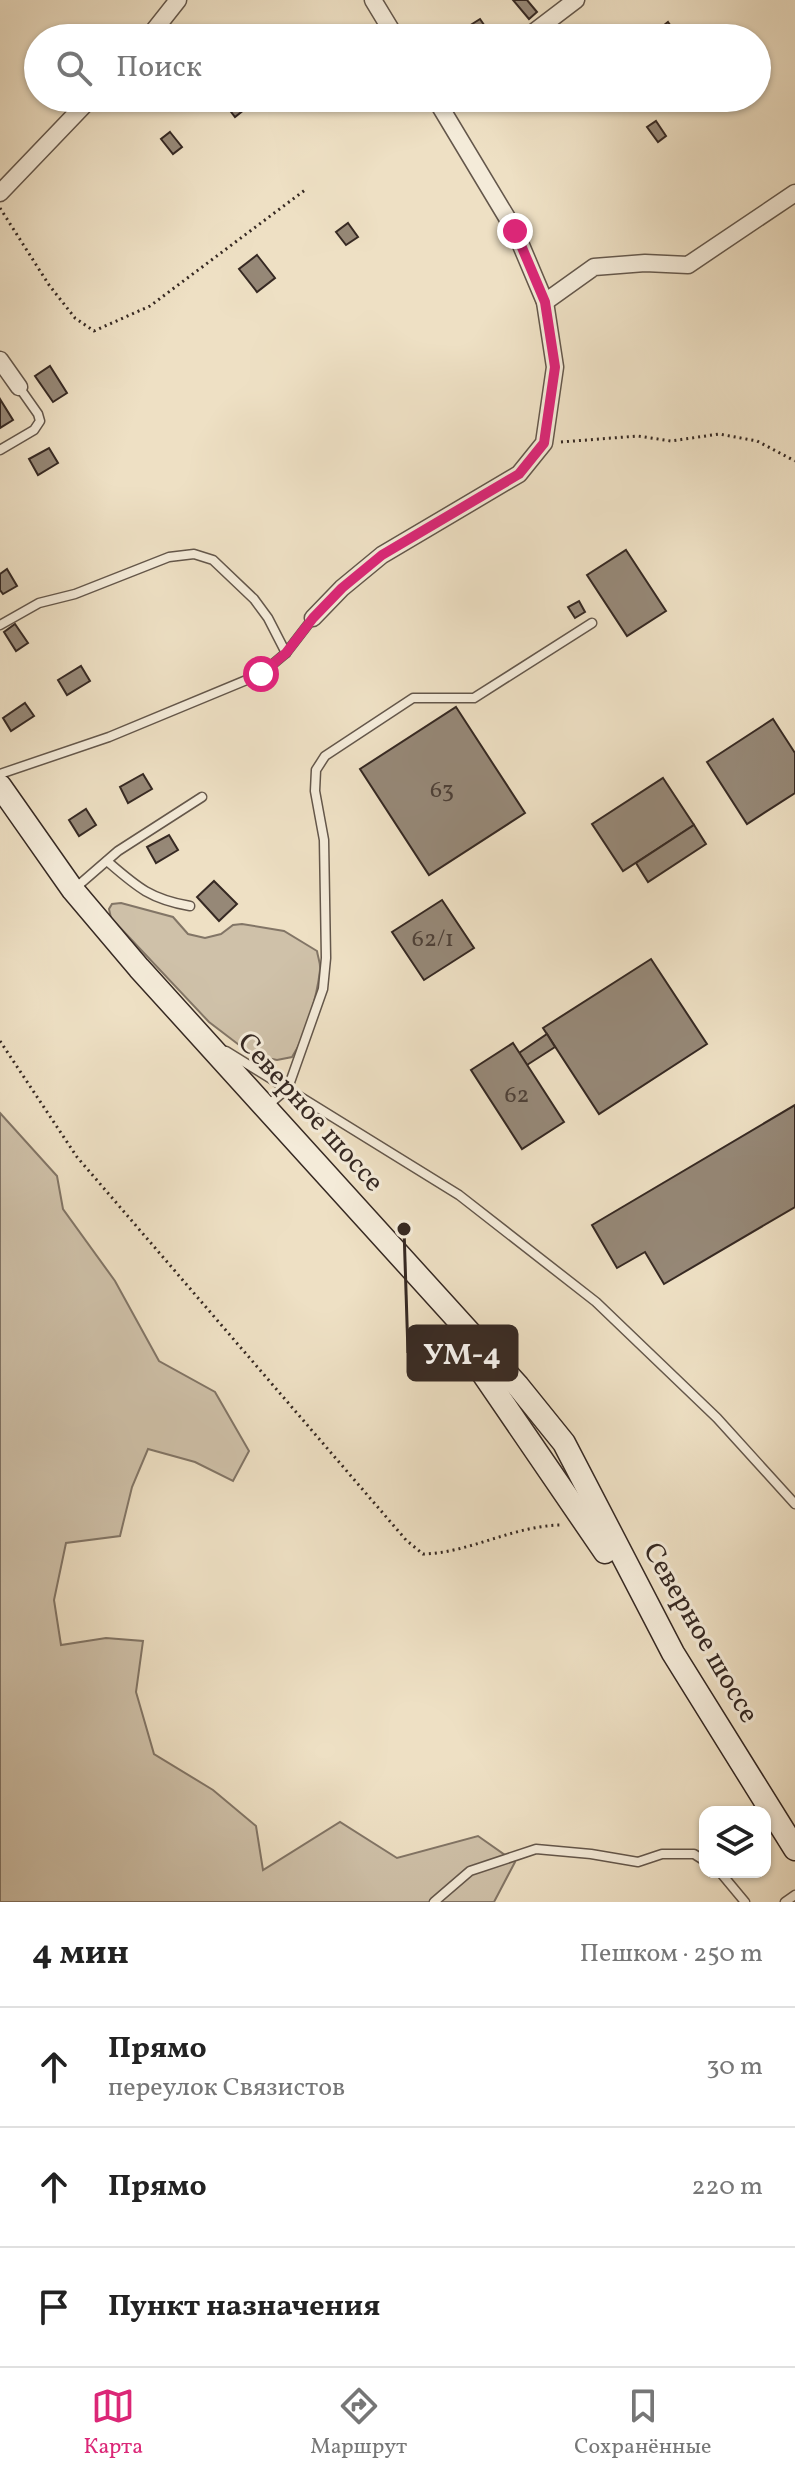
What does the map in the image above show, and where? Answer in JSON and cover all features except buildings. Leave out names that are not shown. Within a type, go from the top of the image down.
[{"type":"main road","name":"Северное шоссе","points":[[0,786],[73,890],[197,1034],[267,1107],[518,1386],[564,1443],[673,1653],[795,1849]]},
{"type":"main road","points":[[415,1275],[673,1653]]},
{"type":"street","points":[[159,24],[178,0]]},
{"type":"street","points":[[373,0],[388,24]]},
{"type":"street","points":[[544,24],[576,0]]},
{"type":"street","points":[[0,193],[78,112]]},
{"type":"street","points":[[313,618],[342,588],[382,555],[519,474],[544,443],[555,367],[545,302],[515,231],[448,112]]},
{"type":"street","points":[[545,302],[594,267],[645,263],[688,265],[795,193]]},
{"type":"street","points":[[0,360],[19,387]]},
{"type":"lane","points":[[0,450],[34,430],[40,421],[19,387]]},
{"type":"lane","points":[[0,625],[39,603],[75,594],[169,557],[194,554],[213,560],[254,599],[286,653]]},
{"type":"lane","points":[[0,774],[109,737],[261,674],[286,653],[313,618]]},
{"type":"lane","points":[[267,1107],[288,1088],[323,989],[326,958],[324,840],[315,791],[316,770],[325,756],[413,698],[474,698],[592,623]]},
{"type":"lane","points":[[73,890],[118,851],[202,797]]},
{"type":"lane","points":[[107,861],[141,890],[167,902],[190,906]]},
{"type":"lane","points":[[197,1034],[459,1195],[596,1302],[717,1418],[795,1504]]},
{"type":"lane","points":[[434,1902],[470,1871],[536,1849],[638,1862],[662,1854],[694,1854],[699,1857]]},
{"type":"lane","points":[[725,1878],[745,1902]]},
{"type":"lane","points":[[785,1902],[795,1895]]},
{"type":"path","points":[[0,208],[49,285],[75,318],[94,331],[150,306],[305,190]]},
{"type":"path","points":[[544,443],[638,436],[671,441],[719,434],[757,441],[795,461]]},
{"type":"path","points":[[0,1041],[77,1157],[406,1540],[423,1554],[444,1554],[513,1532],[560,1524],[591,1530]]},
{"type":"shaded area","points":[[121,903],[173,917],[188,934],[205,938],[242,924],[284,931],[317,951],[320,968],[316,992],[306,1027],[292,1057],[277,1060],[262,1057],[243,1048],[209,1022],[111,918],[109,909],[112,904]]},
{"type":"shaded area","points":[[0,1113],[57,1176],[63,1209],[115,1281],[159,1361],[215,1392],[249,1451],[233,1481],[195,1462],[148,1449],[132,1487],[120,1536],[66,1543],[54,1600],[61,1645],[106,1638],[143,1641],[136,1692],[154,1754],[213,1790],[256,1826],[263,1870],[340,1822],[397,1858],[478,1836],[515,1862],[494,1902],[0,1902]]},
{"type":"place","name":"УМ-4","points":[[404,1229]]},
{"type":"route","points":[[261,674],[286,653],[342,588],[382,555],[519,474],[544,443],[555,367],[545,302],[515,231]]}]
